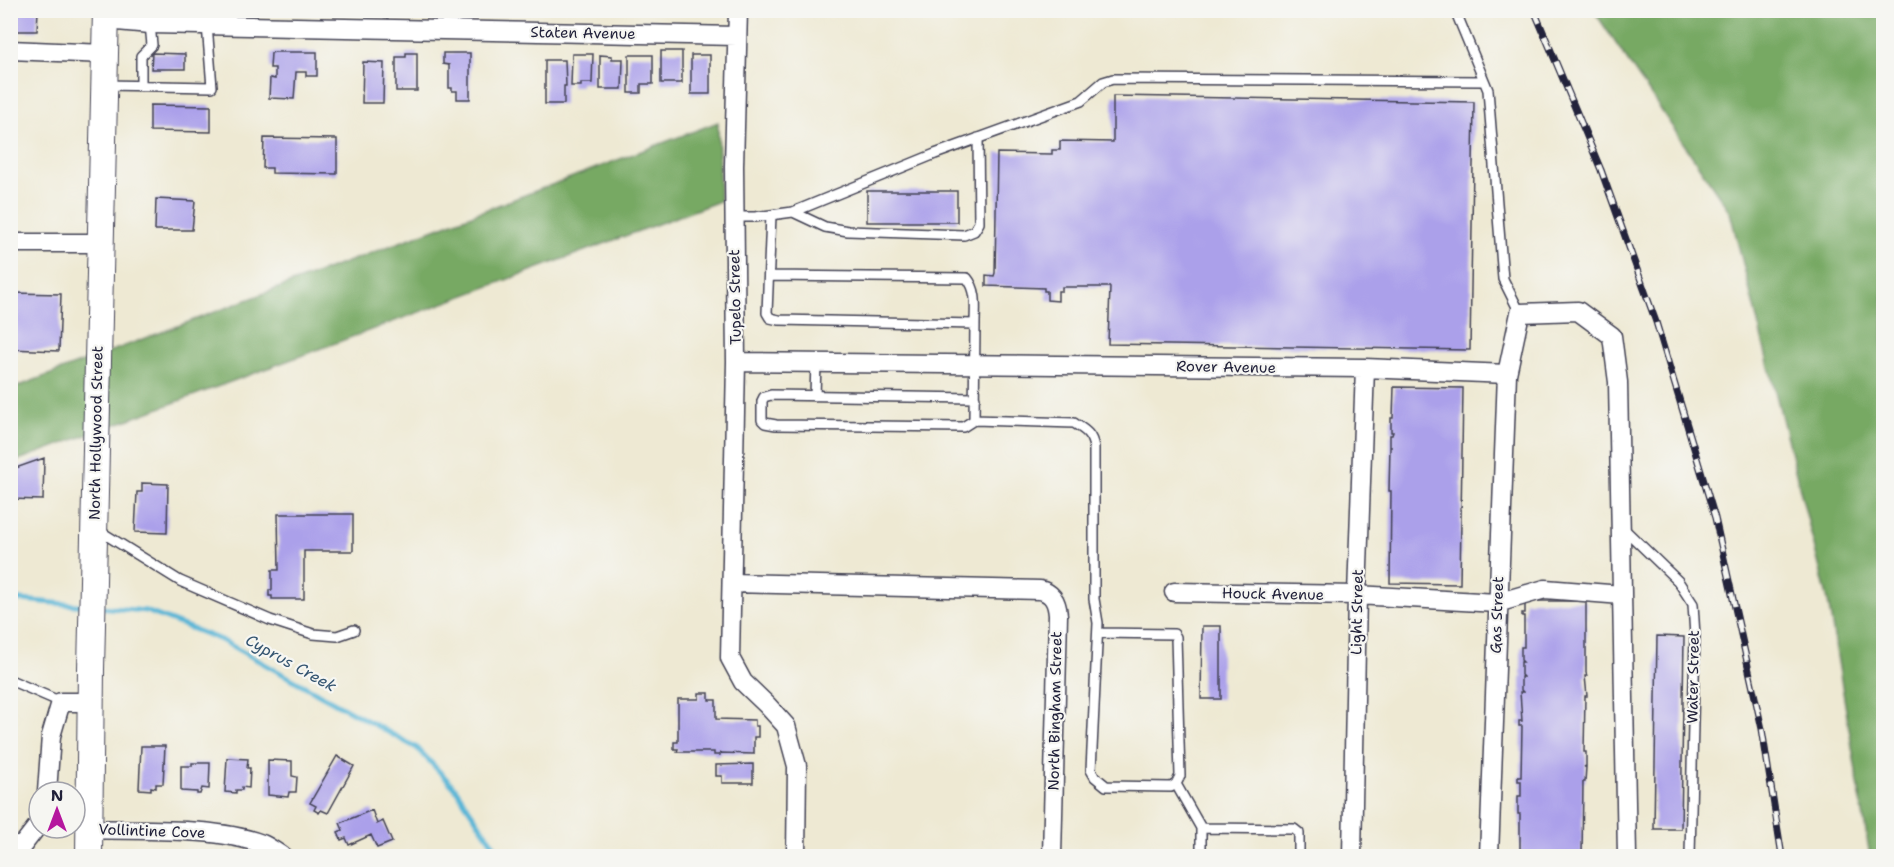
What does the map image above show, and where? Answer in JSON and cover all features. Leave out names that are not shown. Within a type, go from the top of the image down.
[{"type":"main road","name":"North Hollywood Street","points":[[89,856],[99,243],[106,15]]},
{"type":"street","name":"Tupelo Street","points":[[738,10],[734,217],[736,362],[730,658],[743,682],[786,726],[797,766],[796,856]]},
{"type":"street","name":"Staten Avenue","points":[[106,15],[150,24],[737,36]]},
{"type":"street","points":[[10,50],[105,54]]},
{"type":"street","points":[[10,243],[99,243]]},
{"type":"street","points":[[1507,374],[1520,313],[1578,311],[1612,336],[1618,382],[1627,856]]},
{"type":"street","name":"Rover Avenue","points":[[736,362],[1365,368],[1507,374]]},
{"type":"street","name":"Light Street","points":[[1352,856],[1357,595],[1365,368]]},
{"type":"street","name":"Gas Street","points":[[1489,856],[1507,374]]},
{"type":"street","name":"North Bingham Street","points":[[732,583],[1024,590],[1046,592],[1055,599],[1057,608],[1052,856]]},
{"type":"street","name":"Houck Avenue","points":[[1174,592],[1357,595],[1497,603],[1545,589],[1622,595]]},
{"type":"street","points":[[48,780],[51,736],[61,702],[90,702]]},
{"type":"street","name":"Vollintine Cove","points":[[89,829],[213,833],[238,837],[264,845],[282,856]]},
{"type":"street","points":[[10,846],[22,846],[27,840]]},
{"type":"lane","points":[[1455,10],[1488,90],[1503,279],[1520,313]]},
{"type":"lane","points":[[141,86],[141,56],[152,45],[150,24]]},
{"type":"lane","points":[[104,85],[212,87],[207,25]]},
{"type":"lane","points":[[734,217],[793,212],[978,138],[1081,101],[1103,82],[1113,79],[1484,81]]},
{"type":"lane","points":[[793,212],[825,227],[848,231],[964,235],[974,231],[980,223],[978,138]]},
{"type":"lane","points":[[771,215],[767,314],[770,318],[975,324]]},
{"type":"lane","points":[[769,276],[967,278],[972,284],[975,295],[974,420]]},
{"type":"lane","points":[[815,396],[816,362]]},
{"type":"lane","points":[[975,398],[771,395],[764,397],[762,420],[765,423],[776,425],[952,427],[963,427],[974,420],[1074,423],[1088,431],[1094,448],[1094,599],[1098,622],[1092,770],[1095,777],[1106,786],[1170,787],[1176,784],[1180,776],[1176,637],[1174,634],[1098,633]]},
{"type":"lane","name":"Water Street","points":[[1620,526],[1678,581],[1693,604],[1695,636],[1690,856]]},
{"type":"lane","points":[[94,527],[180,582],[270,620],[313,634],[337,636],[354,630]]},
{"type":"lane","points":[[10,681],[61,702]]},
{"type":"lane","points":[[1176,784],[1201,828],[1201,856]]},
{"type":"lane","points":[[1201,828],[1294,829],[1299,833],[1299,856]]},
{"type":"green space","points":[[1594,11],[1883,11],[1883,856],[1870,856],[1828,601],[1730,212]]},
{"type":"green space","points":[[718,122],[720,201],[11,463],[11,389]]},
{"type":"building","points":[[10,10],[38,10],[37,31],[10,31]]},
{"type":"building","points":[[661,51],[682,51],[682,83],[661,83]]},
{"type":"building","points":[[317,52],[317,76],[306,76],[306,72],[296,72],[294,99],[269,98],[270,78],[275,79],[275,68],[270,68],[271,53]]},
{"type":"building","points":[[152,53],[185,54],[185,69],[151,69]]},
{"type":"building","points":[[406,53],[417,53],[417,91],[396,91],[396,57],[406,57]]},
{"type":"building","points":[[443,53],[470,53],[470,99],[457,99],[457,91],[449,88],[449,65],[443,64]]},
{"type":"building","points":[[572,54],[593,54],[592,83],[571,86]]},
{"type":"building","points":[[600,55],[612,56],[612,59],[623,59],[622,89],[600,89]]},
{"type":"building","points":[[629,55],[653,55],[653,84],[641,84],[641,93],[629,93]]},
{"type":"building","points":[[691,55],[710,55],[710,94],[691,94]]},
{"type":"building","points":[[545,60],[565,60],[564,104],[545,104]]},
{"type":"building","points":[[363,62],[384,63],[383,103],[362,103]]},
{"type":"building","points":[[1113,96],[1474,102],[1470,350],[1108,344],[1110,287],[1062,287],[1062,291],[1058,291],[1058,301],[1047,300],[1047,291],[1044,291],[1044,288],[986,286],[986,275],[994,276],[995,273],[997,153],[1052,154],[1052,150],[1060,150],[1060,141],[1113,142]]},
{"type":"building","points":[[150,105],[211,106],[211,132],[150,131]]},
{"type":"building","points":[[264,138],[337,139],[337,174],[272,173],[272,168],[263,168]]},
{"type":"building","points":[[867,191],[957,191],[957,222],[867,222]]},
{"type":"building","points":[[156,199],[195,201],[192,230],[155,230]]},
{"type":"building","points":[[10,293],[61,294],[59,351],[10,349]]},
{"type":"building","points":[[1394,387],[1463,388],[1460,584],[1390,583],[1390,435],[1393,432],[1391,432],[1391,418],[1393,418]]},
{"type":"building","points":[[44,458],[43,500],[10,499],[10,470]]},
{"type":"building","points":[[142,483],[168,484],[167,533],[135,532],[137,492],[142,492]]},
{"type":"building","points":[[278,514],[353,514],[353,551],[304,551],[304,599],[272,599],[272,596],[269,596],[269,590],[272,590],[272,570],[279,570]]},
{"type":"building","points":[[1525,601],[1586,601],[1587,696],[1585,696],[1586,766],[1584,767],[1586,767],[1585,782],[1583,782],[1582,856],[1520,856],[1518,796],[1521,796],[1521,781],[1518,781],[1518,777],[1521,777],[1522,726],[1519,726],[1519,721],[1522,721],[1521,647],[1524,647],[1524,616],[1522,613],[1525,613]]},
{"type":"building","points":[[1202,626],[1221,626],[1221,699],[1201,699]]},
{"type":"building","points":[[1657,636],[1684,637],[1681,829],[1654,829]]},
{"type":"building","points":[[699,693],[709,693],[709,700],[716,700],[716,719],[755,720],[755,726],[758,726],[758,737],[754,737],[754,754],[720,753],[720,755],[714,755],[714,752],[677,752],[678,749],[674,749],[674,742],[678,742],[678,699],[699,699]]},
{"type":"building","points":[[141,746],[165,746],[163,784],[156,784],[156,788],[151,787],[151,790],[139,789]]},
{"type":"building","points":[[337,756],[354,766],[328,813],[321,810],[319,813],[314,810],[316,806],[310,803]]},
{"type":"building","points":[[227,758],[248,759],[249,788],[242,787],[242,790],[236,790],[236,793],[225,792]]},
{"type":"building","points":[[268,760],[292,761],[292,776],[297,777],[296,792],[289,792],[288,797],[268,795]]},
{"type":"building","points":[[192,763],[210,763],[209,789],[202,788],[200,794],[181,791],[181,766],[192,766]]},
{"type":"building","points":[[753,764],[753,783],[722,783],[722,776],[716,776],[716,765]]},
{"type":"building","points":[[372,810],[377,824],[383,821],[392,842],[377,848],[371,835],[349,845],[346,838],[341,840],[338,832],[343,830],[340,823]]},
{"type":"waterway","name":"Cyprus Creek","points":[[10,599],[87,606]]},
{"type":"waterway","name":"Cyprus Creek","points":[[99,607],[146,611],[221,640],[417,748],[455,788],[501,856]]},
{"type":"railway","points":[[1534,10],[1601,170],[1656,322],[1715,518],[1762,729],[1782,856]]}]
